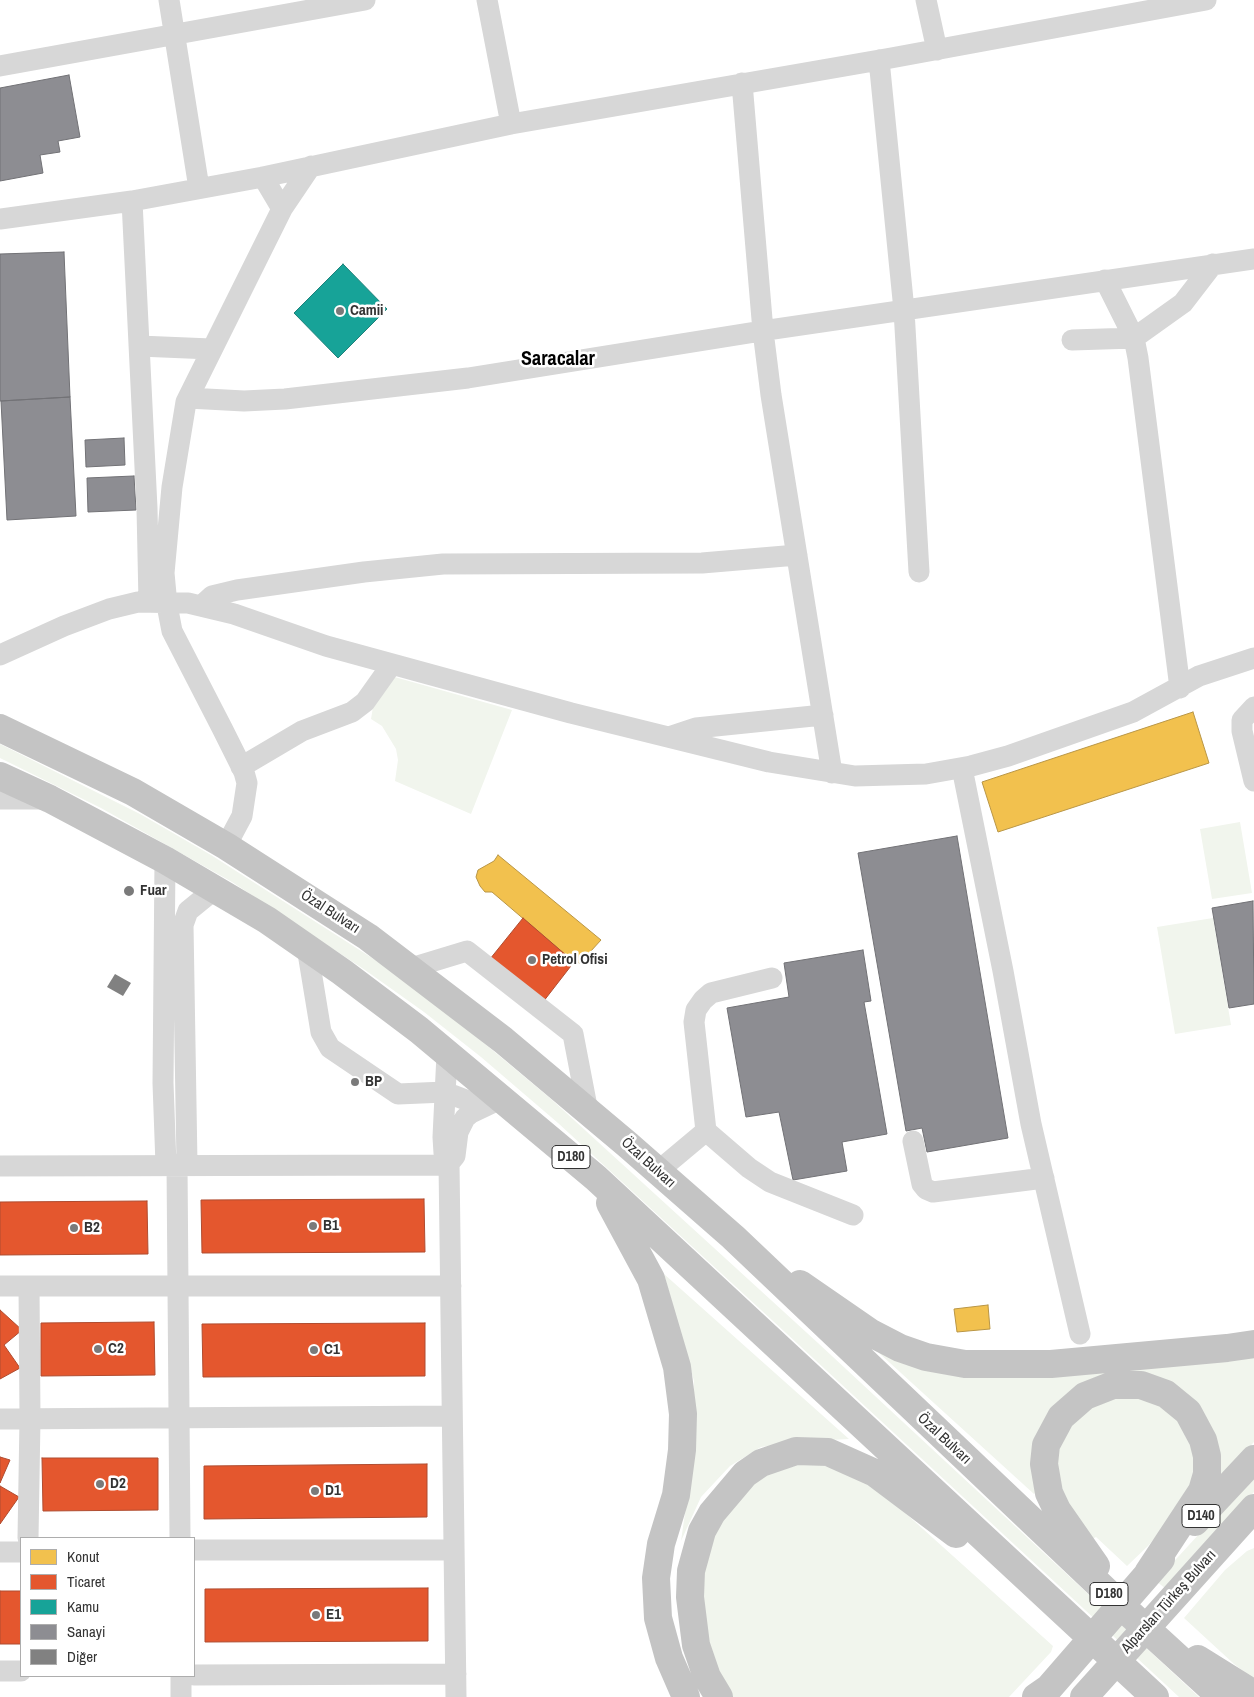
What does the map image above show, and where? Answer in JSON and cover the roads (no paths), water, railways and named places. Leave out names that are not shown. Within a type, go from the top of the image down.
[{"type":"highway","name":"Özal Bulvarı","points":[[0,728],[133,792],[226,846],[320,906],[411,968],[503,1040],[733,1238],[1129,1613],[1221,1697]]},
{"type":"highway","name":"D180","points":[[0,776],[50,799],[215,888],[306,947],[388,1007],[447,1054],[492,1103],[596,1178],[1077,1625]]},
{"type":"highway","points":[[596,1178],[651,1278],[677,1367],[683,1414],[682,1450],[676,1495],[661,1544],[656,1578],[658,1618],[669,1658],[686,1697]]},
{"type":"highway","points":[[733,1238],[872,1333],[900,1348],[926,1357],[964,1364],[1051,1364],[1254,1344]]},
{"type":"highway","points":[[1148,1573],[1202,1491],[1208,1474],[1207,1456],[1197,1425],[1176,1401],[1153,1388],[1141,1385],[1113,1384],[1084,1396],[1061,1417],[1046,1445],[1044,1478],[1057,1510],[1129,1613],[1254,1694]]},
{"type":"highway","points":[[719,1697],[702,1663],[692,1618],[690,1597],[696,1548],[712,1513],[745,1474],[761,1463],[796,1452],[828,1452],[875,1473],[1077,1625],[1155,1697]]},
{"type":"highway","name":"D140","points":[[1042,1694],[1148,1573],[1254,1459]]},
{"type":"highway","name":"Alparslan Türkeş Bulvarı","points":[[1084,1697],[1254,1508]]},
{"type":"highway","points":[[1176,1594],[1254,1536]]},
{"type":"highway","points":[[1077,1625],[1135,1697]]},
{"type":"street","points":[[169,0],[199,188]]},
{"type":"street","points":[[0,66],[365,0]]},
{"type":"street","points":[[487,0],[511,124]]},
{"type":"street","points":[[926,0],[937,50]]},
{"type":"street","points":[[0,219],[132,202],[263,177],[511,124],[937,50],[1206,0]]},
{"type":"street","points":[[879,60],[904,310],[918,572]]},
{"type":"street","points":[[742,84],[763,331],[796,555],[832,773]]},
{"type":"street","points":[[158,602],[164,573],[172,486],[181,419],[188,398],[282,209],[311,166]]},
{"type":"street","points":[[263,177],[282,209]]},
{"type":"street","points":[[132,202],[137,263],[148,537],[158,602],[170,622],[177,642],[241,767],[247,783],[246,801],[242,816],[226,846]]},
{"type":"street","points":[[188,398],[244,401],[285,400],[468,378],[763,331],[1254,259]]},
{"type":"street","points":[[1072,340],[1134,338],[1183,303],[1213,264]]},
{"type":"street","points":[[1105,280],[1134,338],[1149,434],[1180,688]]},
{"type":"street","points":[[139,346],[211,349]]},
{"type":"street","points":[[201,606],[212,596],[237,590],[364,572],[443,564],[702,563],[796,555]]},
{"type":"street","points":[[0,655],[64,626],[108,609],[158,602],[201,606],[234,614],[326,646],[669,737],[769,762],[855,776],[926,774],[962,768],[1008,756],[1133,712],[1215,670],[1254,658]]},
{"type":"street","points":[[241,767],[302,732],[352,712],[365,702],[392,664]]},
{"type":"street","points":[[1254,707],[1242,720],[1242,732],[1254,782]]},
{"type":"street","points":[[669,737],[696,728],[823,715]]},
{"type":"street","points":[[962,768],[1003,971],[1029,1116],[1080,1334]]},
{"type":"street","points":[[0,799],[50,799]]},
{"type":"street","points":[[165,860],[163,1083],[177,1164]]},
{"type":"street","points":[[180,1537],[177,1164],[183,925],[188,911],[215,888]]},
{"type":"street","points":[[306,947],[321,1032],[330,1048],[398,1094],[445,1092],[492,1103]]},
{"type":"street","points":[[411,968],[467,951],[573,1034],[588,1112]]},
{"type":"street","points":[[772,978],[711,993],[702,1000],[696,1010],[694,1022],[706,1131],[749,1168],[770,1182],[853,1215]]},
{"type":"street","points":[[447,1054],[444,1153],[449,1164],[456,1697]]},
{"type":"street","points":[[449,1164],[455,1156],[458,1132],[465,1118],[492,1103]]},
{"type":"street","points":[[657,1172],[706,1131]]},
{"type":"street","points":[[913,1140],[922,1184],[926,1190],[933,1192],[1044,1178]]},
{"type":"street","points":[[0,1166],[449,1164]]},
{"type":"street","points":[[0,1286],[451,1286]]},
{"type":"street","points":[[28,1286],[30,1419],[28,1537]]},
{"type":"street","points":[[0,1419],[452,1416]]},
{"type":"street","points":[[195,1550],[454,1550]]},
{"type":"street","points":[[0,1552],[20,1552]]},
{"type":"street","points":[[0,1671],[20,1671]]},
{"type":"street","points":[[195,1675],[456,1674]]},
{"type":"street","points":[[180,1677],[181,1697]]},
{"type":"place","name":"Camii","points":[[340,311]]},
{"type":"place","name":"Fuar","points":[[129,891]]},
{"type":"place","name":"Petrol Ofisi","points":[[532,960]]},
{"type":"place","name":"BP","points":[[355,1082]]},
{"type":"place","name":"B1","points":[[313,1226]]},
{"type":"place","name":"B2","points":[[74,1228]]},
{"type":"place","name":"C2","points":[[98,1349]]},
{"type":"place","name":"C1","points":[[314,1350]]},
{"type":"place","name":"D2","points":[[100,1484]]},
{"type":"place","name":"D1","points":[[315,1491]]},
{"type":"place","name":"E1","points":[[316,1615]]},
{"type":"district","name":"Saracalar","points":[[558,360]]}]
